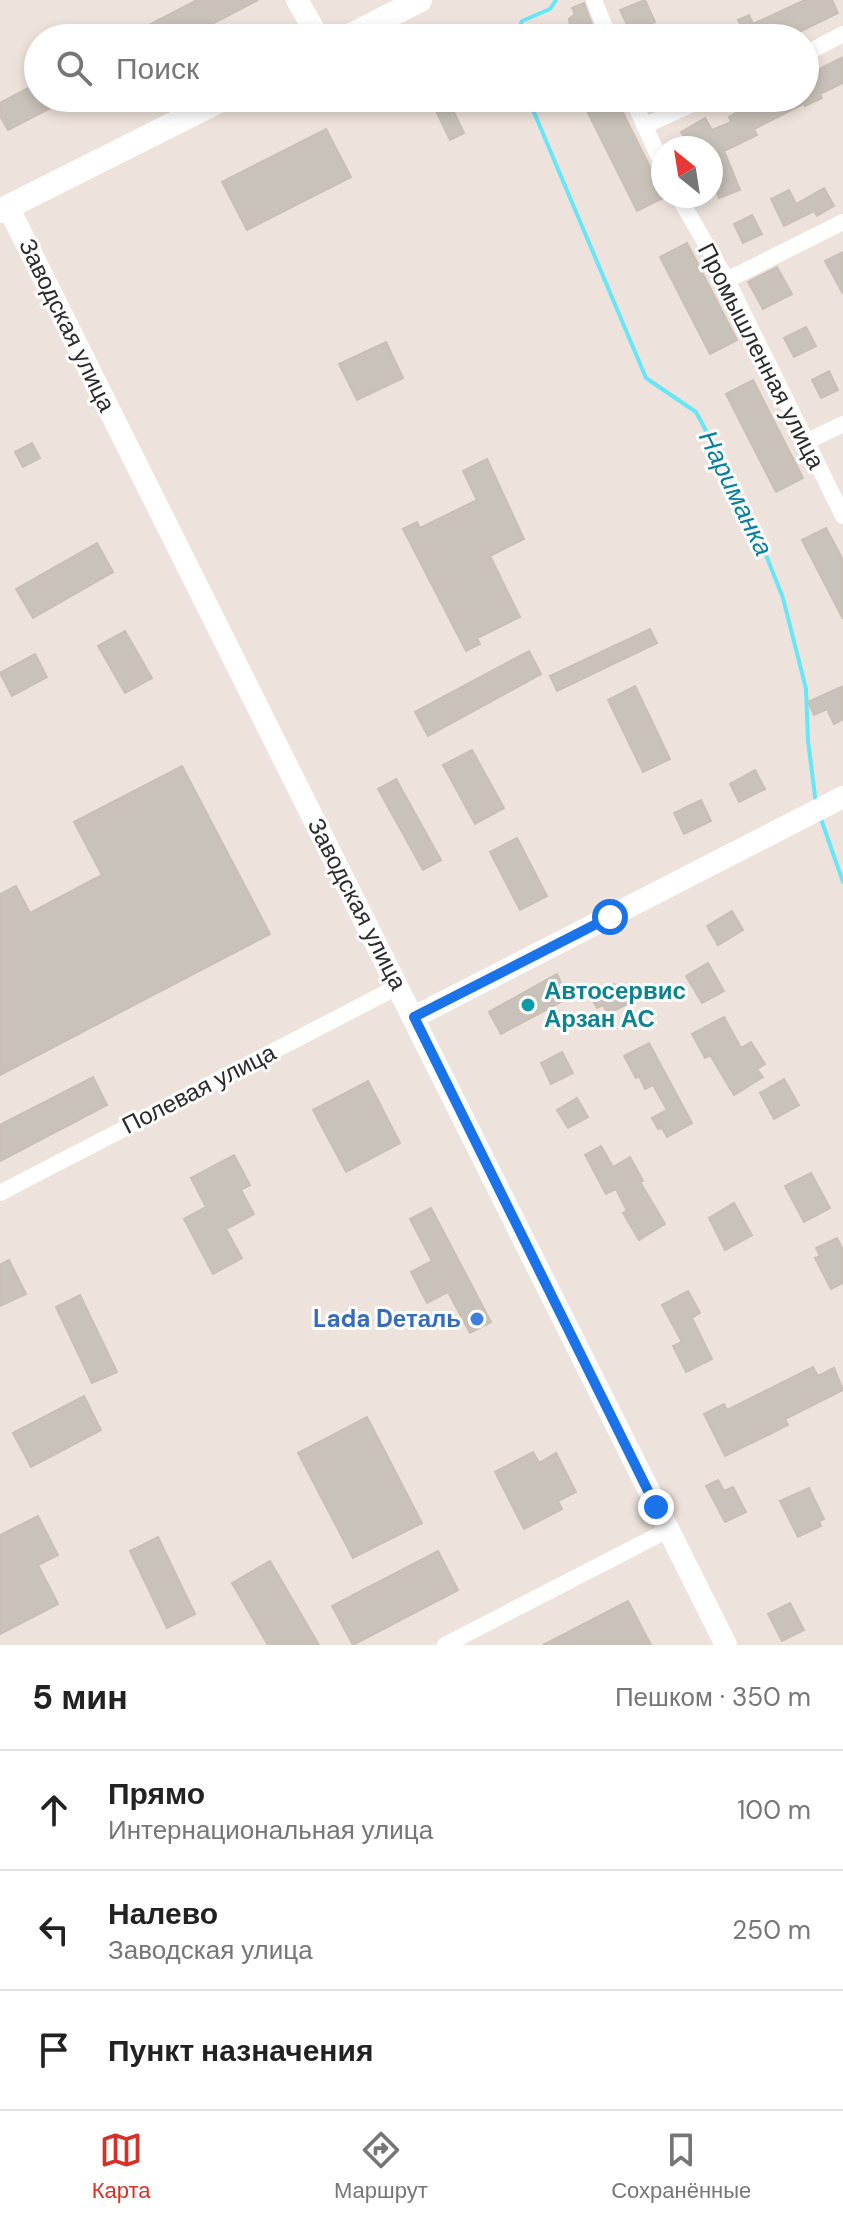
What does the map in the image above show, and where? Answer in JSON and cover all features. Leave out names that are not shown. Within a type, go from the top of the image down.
[{"type":"main road","points":[[373,24],[420,0]]},
{"type":"main road","points":[[4,209],[197,112]]},
{"type":"street","points":[[297,0],[311,24]]},
{"type":"street","points":[[594,0],[603,24]]},
{"type":"street","points":[[819,47],[843,34]]},
{"type":"street","points":[[638,112],[651,141]]},
{"type":"street","points":[[644,126],[675,112]]},
{"type":"street","name":"Промышленная улица","points":[[685,208],[727,280],[843,516]]},
{"type":"street","name":"Заводская улица","points":[[4,209],[399,986],[726,1645]]},
{"type":"street","points":[[727,280],[843,222]]},
{"type":"street","points":[[806,442],[843,424]]},
{"type":"street","points":[[414,1017],[835,801]]},
{"type":"street","name":"Полевая улица","points":[[0,1193],[399,986]]},
{"type":"street","points":[[445,1645],[668,1530]]},
{"type":"building","points":[[197,0],[258,0],[212,24],[151,24]]},
{"type":"building","points":[[645,0],[655,22],[627,24],[620,10]]},
{"type":"building","points":[[805,0],[832,0],[838,13],[816,24],[753,24]]},
{"type":"building","points":[[584,3],[592,24],[570,24],[569,19],[575,14],[572,8]]},
{"type":"building","points":[[749,15],[753,24],[740,24],[738,20]]},
{"type":"building","points":[[843,57],[843,83],[820,94],[822,98],[819,99],[819,69]]},
{"type":"building","points":[[24,90],[24,112],[43,112],[8,130],[0,116],[0,103]]},
{"type":"building","points":[[437,112],[454,112],[464,133],[450,140]]},
{"type":"building","points":[[590,112],[622,112],[651,169],[651,204],[637,211]]},
{"type":"building","points":[[738,112],[787,112],[754,129],[757,135],[724,151],[740,190],[723,196],[723,136],[683,136],[681,132],[705,118],[712,130],[731,122],[729,117]]},
{"type":"building","points":[[326,129],[351,177],[247,230],[222,182]]},
{"type":"building","points":[[824,188],[834,206],[817,216],[814,211],[784,226],[771,199],[789,190],[796,204]]},
{"type":"building","points":[[752,215],[762,234],[743,243],[734,224]]},
{"type":"building","points":[[687,243],[737,340],[710,354],[660,257]]},
{"type":"building","points":[[843,252],[843,294],[825,261]]},
{"type":"building","points":[[777,267],[792,294],[763,309],[748,282]]},
{"type":"building","points":[[806,327],[816,346],[794,357],[784,338]]},
{"type":"building","points":[[386,342],[403,378],[357,400],[339,364]]},
{"type":"building","points":[[829,371],[838,390],[821,398],[812,380]]},
{"type":"building","points":[[753,380],[803,478],[776,492],[726,394]]},
{"type":"building","points":[[32,443],[40,458],[23,467],[15,452]]},
{"type":"building","points":[[487,459],[524,539],[490,556],[520,617],[477,638],[480,644],[466,651],[403,529],[417,522],[420,528],[477,500],[463,471]]},
{"type":"building","points":[[826,528],[843,560],[843,619],[802,540]]},
{"type":"building","points":[[97,543],[113,572],[33,618],[16,589]]},
{"type":"building","points":[[650,629],[657,643],[557,691],[550,676]]},
{"type":"building","points":[[125,631],[152,678],[125,693],[98,646]]},
{"type":"building","points":[[529,651],[541,674],[428,736],[415,712]]},
{"type":"building","points":[[35,654],[47,677],[12,696],[0,673]]},
{"type":"building","points":[[635,686],[670,759],[643,772],[608,700]]},
{"type":"building","points":[[843,686],[843,719],[834,724],[827,709],[814,715],[808,702]]},
{"type":"building","points":[[472,750],[504,808],[475,824],[443,765]]},
{"type":"building","points":[[182,766],[270,934],[0,1075],[0,894],[16,886],[30,913],[102,875],[74,822]]},
{"type":"building","points":[[755,770],[765,789],[739,802],[730,784]]},
{"type":"building","points":[[396,779],[441,860],[423,870],[378,789]]},
{"type":"building","points":[[701,800],[711,821],[684,834],[674,813]]},
{"type":"building","points":[[517,838],[547,896],[520,910],[490,852]]},
{"type":"building","points":[[732,911],[743,930],[718,945],[707,926]]},
{"type":"building","points":[[708,963],[724,991],[702,1003],[686,976]]},
{"type":"building","name":"Автосервис Арзан АС","points":[[557,974],[568,998],[501,1034],[489,1012]]},
{"type":"building","points":[[614,984],[617,987],[624,984],[633,1001],[608,1014],[603,1005],[597,1008],[591,997]]},
{"type":"building","points":[[724,1017],[741,1048],[751,1042],[765,1064],[757,1069],[763,1077],[734,1095],[710,1055],[705,1058],[692,1034]]},
{"type":"building","points":[[649,1043],[692,1123],[667,1137],[652,1118],[667,1110],[653,1085],[645,1089],[624,1056]]},
{"type":"building","points":[[562,1052],[573,1073],[551,1084],[541,1063]]},
{"type":"building","points":[[93,1077],[107,1105],[0,1161],[0,1125]]},
{"type":"building","points":[[784,1079],[799,1105],[774,1119],[760,1093]]},
{"type":"building","points":[[368,1081],[400,1143],[346,1172],[313,1110]]},
{"type":"building","points":[[577,1098],[588,1117],[568,1128],[557,1110]]},
{"type":"building","points":[[601,1146],[613,1167],[630,1157],[643,1181],[640,1182],[665,1224],[639,1240],[623,1213],[627,1211],[616,1189],[606,1194],[585,1155]]},
{"type":"building","points":[[234,1155],[250,1185],[241,1190],[254,1214],[226,1229],[242,1258],[213,1274],[184,1219],[206,1207],[191,1178]]},
{"type":"building","points":[[811,1173],[830,1208],[804,1222],[785,1186]]},
{"type":"building","points":[[734,1203],[752,1235],[725,1250],[709,1218]]},
{"type":"building","points":[[431,1208],[491,1322],[470,1333],[448,1292],[427,1303],[411,1272],[432,1261],[410,1219]]},
{"type":"building","points":[[837,1238],[843,1250],[843,1283],[831,1289],[815,1258],[820,1256],[816,1248]]},
{"type":"building","points":[[9,1260],[26,1294],[0,1306],[0,1265]]},
{"type":"building","points":[[688,1291],[700,1313],[692,1318],[712,1359],[686,1372],[673,1346],[682,1342],[662,1305]]},
{"type":"building","points":[[80,1295],[117,1372],[92,1383],[56,1307]]},
{"type":"building","points":[[813,1367],[818,1376],[834,1368],[843,1390],[785,1419],[788,1425],[725,1456],[704,1414],[724,1404],[727,1410]]},
{"type":"building","points":[[84,1396],[101,1430],[31,1467],[13,1433]]},
{"type":"building","points":[[367,1417],[422,1523],[353,1558],[298,1453]]},
{"type":"building","points":[[533,1452],[539,1463],[556,1453],[576,1492],[558,1501],[562,1509],[524,1529],[495,1472]]},
{"type":"building","points":[[718,1480],[724,1491],[733,1487],[746,1512],[725,1522],[706,1486]]},
{"type":"building","points":[[809,1488],[824,1519],[819,1521],[821,1526],[798,1537],[780,1501]]},
{"type":"building","points":[[38,1516],[58,1555],[38,1565],[58,1604],[0,1634],[0,1535]]},
{"type":"building","points":[[158,1537],[195,1614],[167,1628],[130,1551]]},
{"type":"building","points":[[438,1551],[458,1590],[353,1645],[332,1606]]},
{"type":"building","points":[[270,1561],[319,1645],[268,1645],[232,1583]]},
{"type":"building","points":[[628,1601],[651,1645],[543,1645]]},
{"type":"building","points":[[790,1603],[804,1630],[782,1641],[768,1614]]},
{"type":"waterway","name":"Нариманка","points":[[521,24],[550,9],[556,0]]},
{"type":"waterway","name":"Нариманка","points":[[534,112],[646,378],[696,412],[749,512],[783,598],[806,689],[808,741],[816,804]]},
{"type":"waterway","name":"Нариманка","points":[[820,816],[843,882]]},
{"type":"place","name":"Автосервис Арзан АС","points":[[528,1005]]},
{"type":"place","name":"Lada Dеталь","points":[[477,1319]]},
{"type":"route","points":[[610,917],[414,1017],[656,1507]]}]
